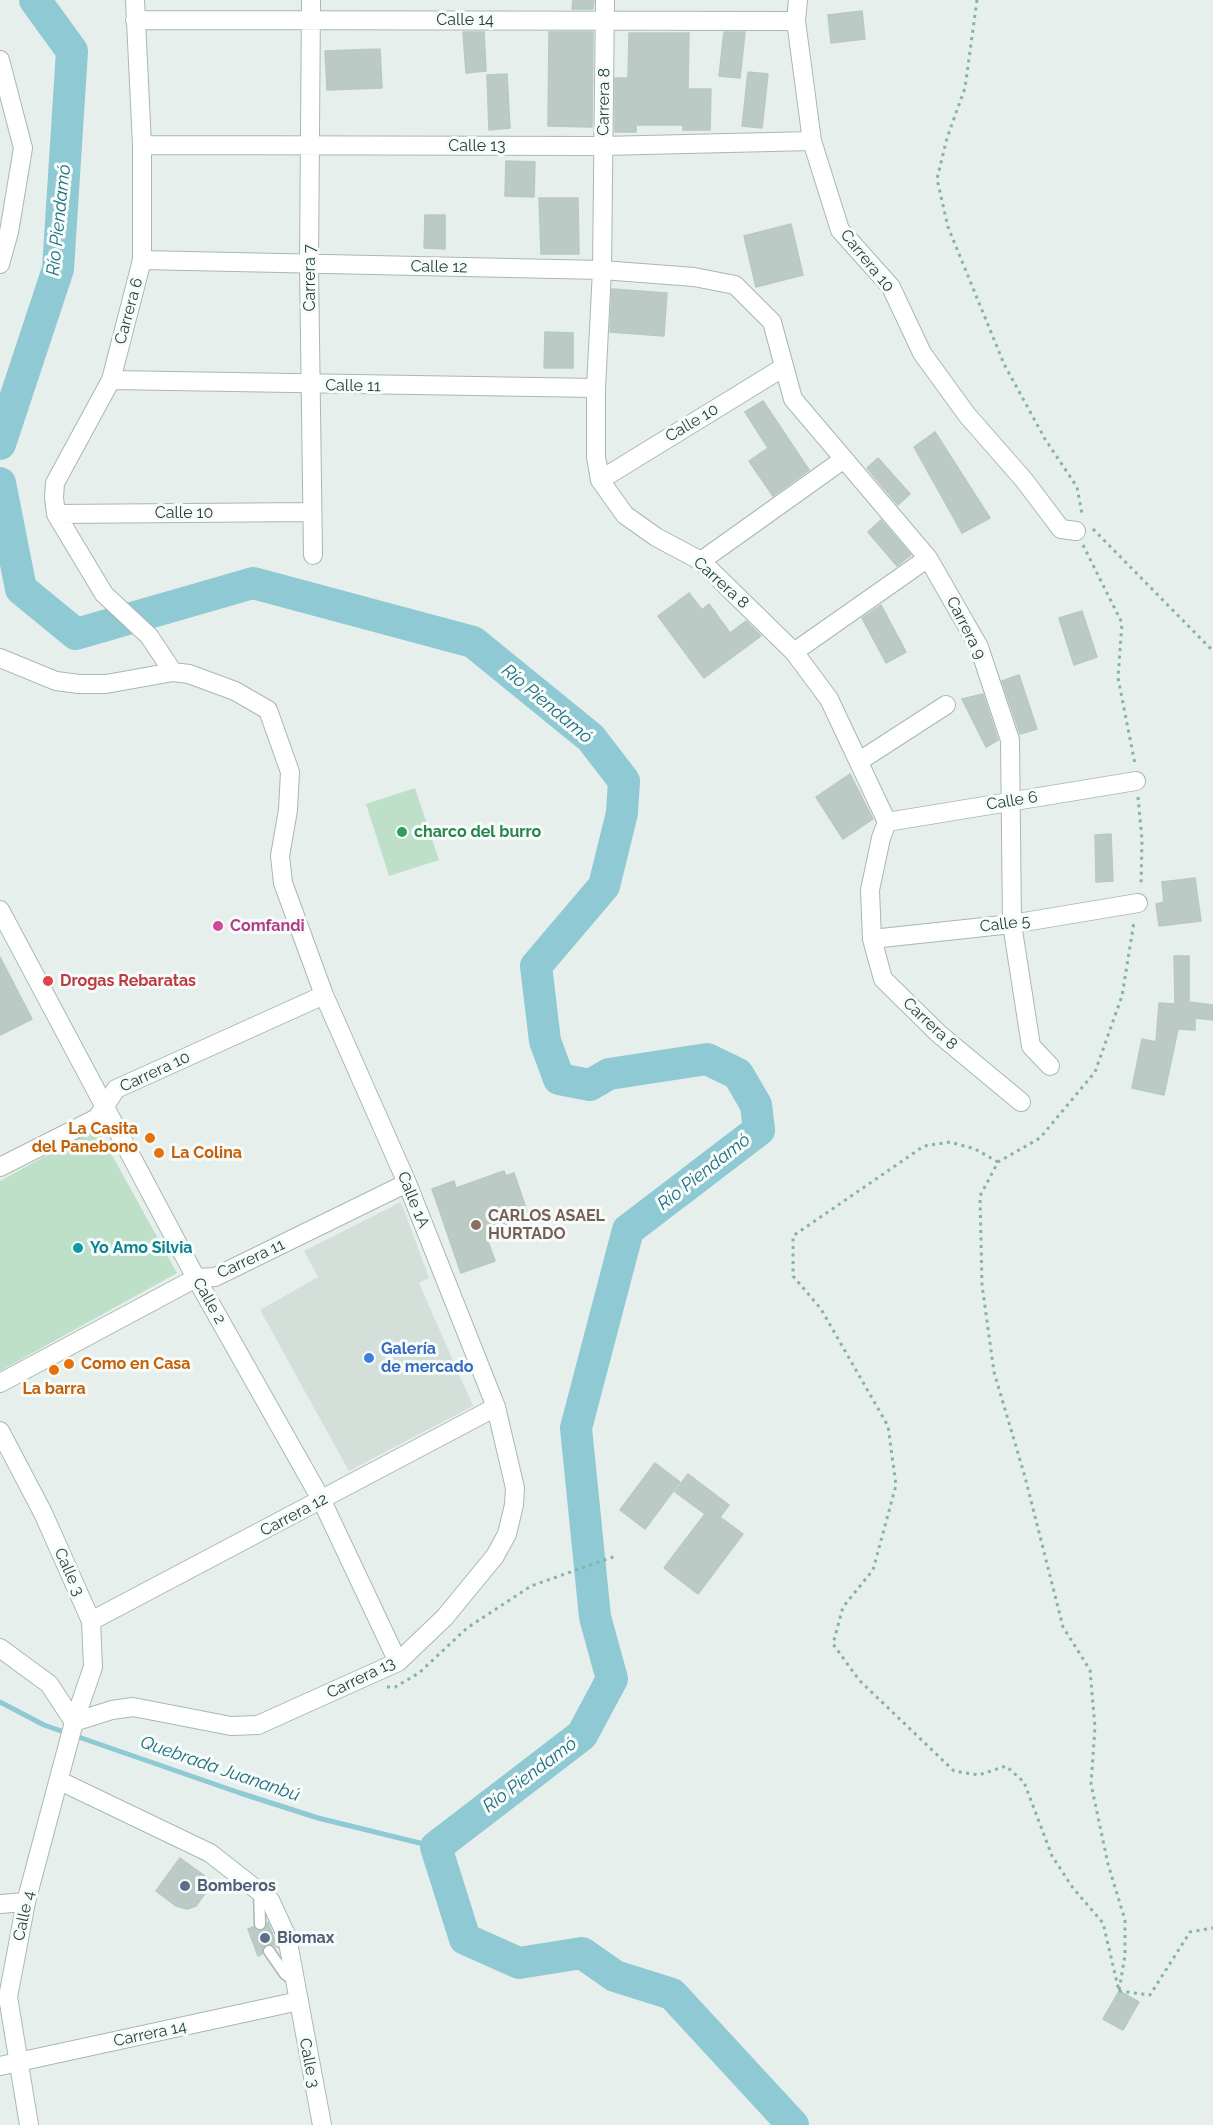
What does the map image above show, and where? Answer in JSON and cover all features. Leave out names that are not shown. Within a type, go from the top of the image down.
[{"type":"street","name":"Carrera 6","points":[[135,0],[142,145],[142,260],[111,380],[55,483],[54,498],[56,514],[104,594],[149,636],[173,672]]},
{"type":"street","name":"Carrera 7","points":[[311,0],[309,265],[313,555]]},
{"type":"street","name":"Carrera 8","points":[[605,0],[602,270],[596,388],[596,457],[600,480],[625,515],[656,537],[701,561],[794,652],[829,699],[861,760],[887,822],[881,838],[870,890],[872,939],[883,979],[939,1034],[1021,1102]]},
{"type":"street","name":"Carrera 10","points":[[798,0],[796,21],[812,141],[840,230],[891,287],[922,352],[966,415],[1024,480],[1061,529],[1080,525]]},
{"type":"street","name":"Calle 14","points":[[135,20],[796,21]]},
{"type":"street","points":[[0,60],[3,80],[23,148],[9,232],[0,264]]},
{"type":"street","name":"Calle 13","points":[[142,145],[603,146],[812,141]]},
{"type":"street","name":"Calle 12","points":[[142,260],[602,270],[693,278],[735,285]]},
{"type":"street","name":"Carrera 9","points":[[735,285],[772,322],[793,399],[928,558],[979,647],[1010,740],[1012,924],[1031,1046],[1050,1066]]},
{"type":"street","name":"Calle 10","points":[[600,480],[784,367]]},
{"type":"street","name":"Calle 11","points":[[111,380],[596,388]]},
{"type":"street","points":[[701,561],[844,459]]},
{"type":"street","name":"Calle 10","points":[[56,514],[311,512]]},
{"type":"street","points":[[794,652],[928,558]]},
{"type":"street","points":[[0,658],[56,681],[79,684],[106,684],[173,672]]},
{"type":"street","name":"Calle 1A","points":[[173,672],[189,674],[235,691],[268,710],[290,772],[288,810],[280,856],[283,884],[324,995],[406,1183],[496,1407]]},
{"type":"street","points":[[861,760],[946,705]]},
{"type":"street","name":"Calle 6","points":[[887,822],[1136,782]]},
{"type":"street","name":"Calle 5","points":[[872,939],[1012,924],[1138,903]]},
{"type":"street","name":"Calle 2","points":[[0,910],[196,1278],[322,1501],[398,1662]]},
{"type":"street","name":"Carrera 10","points":[[0,1167],[97,1118],[116,1089],[324,995]]},
{"type":"street","name":"Carrera 11","points":[[0,1383],[196,1278],[215,1277],[406,1183]]},
{"type":"street","name":"Carrera 12","points":[[91,1621],[322,1501],[496,1407]]},
{"type":"street","name":"Carrera 13","points":[[73,1725],[112,1710],[133,1707],[231,1726],[258,1725],[398,1662],[445,1617],[495,1556],[507,1534],[514,1505],[514,1488],[496,1407]]},
{"type":"street","name":"Calle 3","points":[[0,1431],[43,1513],[91,1621],[93,1667],[73,1725]]},
{"type":"street","points":[[0,1648],[49,1684],[73,1725]]},
{"type":"street","name":"Calle 4","points":[[29,2125],[8,1997],[26,1902],[73,1725]]},
{"type":"street","name":"Calle 3","points":[[61,1776],[210,1853],[259,1889],[270,1900],[287,1937],[322,2125]]},
{"type":"street","points":[[0,1904],[26,1902]]},
{"type":"street","name":"Carrera 14","points":[[0,2066],[299,2001]]},
{"type":"lane","points":[[259,1889],[260,1924]]},
{"type":"lane","points":[[269,1951],[285,1974],[296,1982]]},
{"type":"path","points":[[977,0],[965,88],[947,138],[937,179],[948,227],[1004,364],[1045,439],[1077,487],[1080,525],[1122,623],[1118,678],[1133,749],[1142,840],[1141,887],[1122,996],[1095,1072],[1040,1138],[998,1162],[980,1196],[982,1285],[994,1372],[1025,1477],[1063,1627],[1090,1670],[1095,1727],[1091,1784],[1108,1864],[1125,1920],[1125,1955],[1119,1991]]},
{"type":"path","points":[[1080,525],[1213,651]]},
{"type":"path","points":[[998,1162],[975,1149],[950,1142],[924,1146],[793,1236],[793,1276],[821,1309],[888,1426],[896,1485],[873,1570],[843,1607],[833,1644],[859,1680],[954,1771],[979,1775],[1006,1766],[1024,1782],[1052,1856],[1073,1888],[1103,1923],[1119,1991]]},
{"type":"path","points":[[365,1676],[382,1687],[395,1687],[419,1673],[467,1628],[531,1586],[616,1556]]},
{"type":"path","points":[[1119,1991],[1150,1995],[1190,1932],[1213,1928]]},
{"type":"shaded area","name":"Galería de mercado","points":[[401,1202],[429,1278],[419,1283],[473,1406],[349,1471],[260,1310],[318,1277],[304,1251]]},
{"type":"green space","name":"charco del burro","points":[[415,788],[439,860],[389,876],[366,804]]},
{"type":"green space","points":[[97,1128],[177,1273],[0,1371],[0,1181]]},
{"type":"building","points":[[573,0],[594,0],[593,9],[572,9]]},
{"type":"building","points":[[862,11],[865,39],[831,43],[828,15]]},
{"type":"building","points":[[463,32],[484,32],[486,71],[466,73]]},
{"type":"building","points":[[549,32],[593,32],[592,127],[548,126]]},
{"type":"building","points":[[724,32],[745,32],[740,78],[719,76]]},
{"type":"building","points":[[629,33],[689,33],[688,89],[711,89],[710,130],[683,130],[683,125],[636,125],[636,132],[615,132],[615,78],[628,78]]},
{"type":"building","points":[[380,49],[382,88],[327,90],[325,51]]},
{"type":"building","points":[[748,72],[768,74],[762,128],[742,126]]},
{"type":"building","points":[[507,74],[510,128],[489,130],[487,75]]},
{"type":"building","points":[[506,161],[535,162],[534,197],[505,196]]},
{"type":"building","points":[[539,198],[578,198],[579,254],[541,254]]},
{"type":"building","points":[[425,215],[445,215],[445,249],[424,248]]},
{"type":"building","points":[[791,224],[803,275],[756,287],[744,236]]},
{"type":"building","points":[[612,289],[667,293],[664,336],[610,332]]},
{"type":"building","points":[[545,332],[573,333],[573,368],[544,368]]},
{"type":"building","points":[[763,401],[809,470],[773,496],[749,461],[768,448],[745,412]]},
{"type":"building","points":[[935,432],[990,518],[962,533],[914,447]]},
{"type":"building","points":[[878,458],[910,494],[898,505],[867,468]]},
{"type":"building","points":[[881,520],[911,555],[897,566],[868,532]]},
{"type":"building","points":[[689,593],[702,610],[709,604],[730,633],[746,621],[761,636],[704,678],[658,616]]},
{"type":"building","points":[[881,605],[906,652],[886,663],[862,618]]},
{"type":"building","points":[[1082,611],[1097,657],[1074,665],[1059,618]]},
{"type":"building","points":[[1019,675],[1037,729],[1020,734],[1002,681]]},
{"type":"building","points":[[983,694],[998,740],[986,747],[962,699]]},
{"type":"building","points":[[850,774],[873,819],[843,839],[816,797]]},
{"type":"building","points":[[1111,834],[1113,881],[1096,882],[1095,835]]},
{"type":"building","points":[[1195,878],[1201,921],[1159,926],[1156,904],[1164,902],[1162,882]]},
{"type":"building","points":[[1174,956],[1189,956],[1189,1002],[1213,1005],[1213,1020],[1195,1018],[1195,1030],[1178,1029],[1164,1095],[1132,1088],[1142,1039],[1156,1042],[1159,1003],[1175,1004]]},
{"type":"building","points":[[0,957],[32,1019],[0,1035]]},
{"type":"building","name":"CARLOS ASAEL HURTADO","points":[[504,1171],[506,1176],[514,1173],[529,1217],[485,1233],[495,1261],[461,1273],[432,1189],[454,1181],[456,1188]]},
{"type":"building","points":[[655,1463],[680,1482],[645,1529],[620,1510]]},
{"type":"building","points":[[688,1474],[729,1505],[720,1517],[743,1534],[698,1594],[664,1568],[705,1514],[675,1492]]},
{"type":"building","name":"Bomberos","points":[[180,1858],[213,1882],[196,1906],[187,1909],[176,1906],[156,1891]]},
{"type":"building","name":"Biomax","points":[[268,1922],[278,1948],[272,1944],[265,1945],[262,1954],[258,1956],[248,1929],[253,1927],[257,1931],[263,1931]]},
{"type":"building","points":[[1119,1991],[1139,2002],[1123,2030],[1103,2019]]},
{"type":"waterway","name":"Río Piendamó","points":[[0,444],[58,269],[72,51],[35,0]]},
{"type":"waterway","name":"Río Piendamó","points":[[0,483],[21,589],[76,634],[253,583],[473,642],[591,738],[624,781],[622,813],[604,886],[536,966],[545,1041],[559,1079],[590,1085],[609,1074],[707,1059],[738,1074],[756,1105],[759,1130],[628,1230],[576,1428],[595,1617],[612,1679],[582,1735],[436,1847],[465,1939],[519,1963],[582,1953],[615,1976],[672,1994],[793,2125]]},
{"type":"waterway","name":"Quebrada Juananbú","points":[[0,1702],[44,1725],[240,1793],[318,1818],[436,1847]]},
{"type":"place","name":"charco del burro","points":[[402,832]]},
{"type":"place","name":"Comfandi","points":[[218,926]]},
{"type":"place","name":"Drogas Rebaratas","points":[[48,981]]},
{"type":"place","name":"La Casita del Panebono","points":[[150,1138]]},
{"type":"place","name":"La Colina","points":[[159,1153]]},
{"type":"place","name":"CARLOS ASAEL HURTADO","points":[[476,1225]]},
{"type":"place","name":"Yo Amo Silvia","points":[[78,1248]]},
{"type":"place","name":"Galería de mercado","points":[[369,1358]]},
{"type":"place","name":"Como en Casa","points":[[69,1364]]},
{"type":"place","name":"La barra","points":[[54,1370]]},
{"type":"place","name":"Bomberos","points":[[185,1886]]},
{"type":"place","name":"Biomax","points":[[265,1938]]}]
